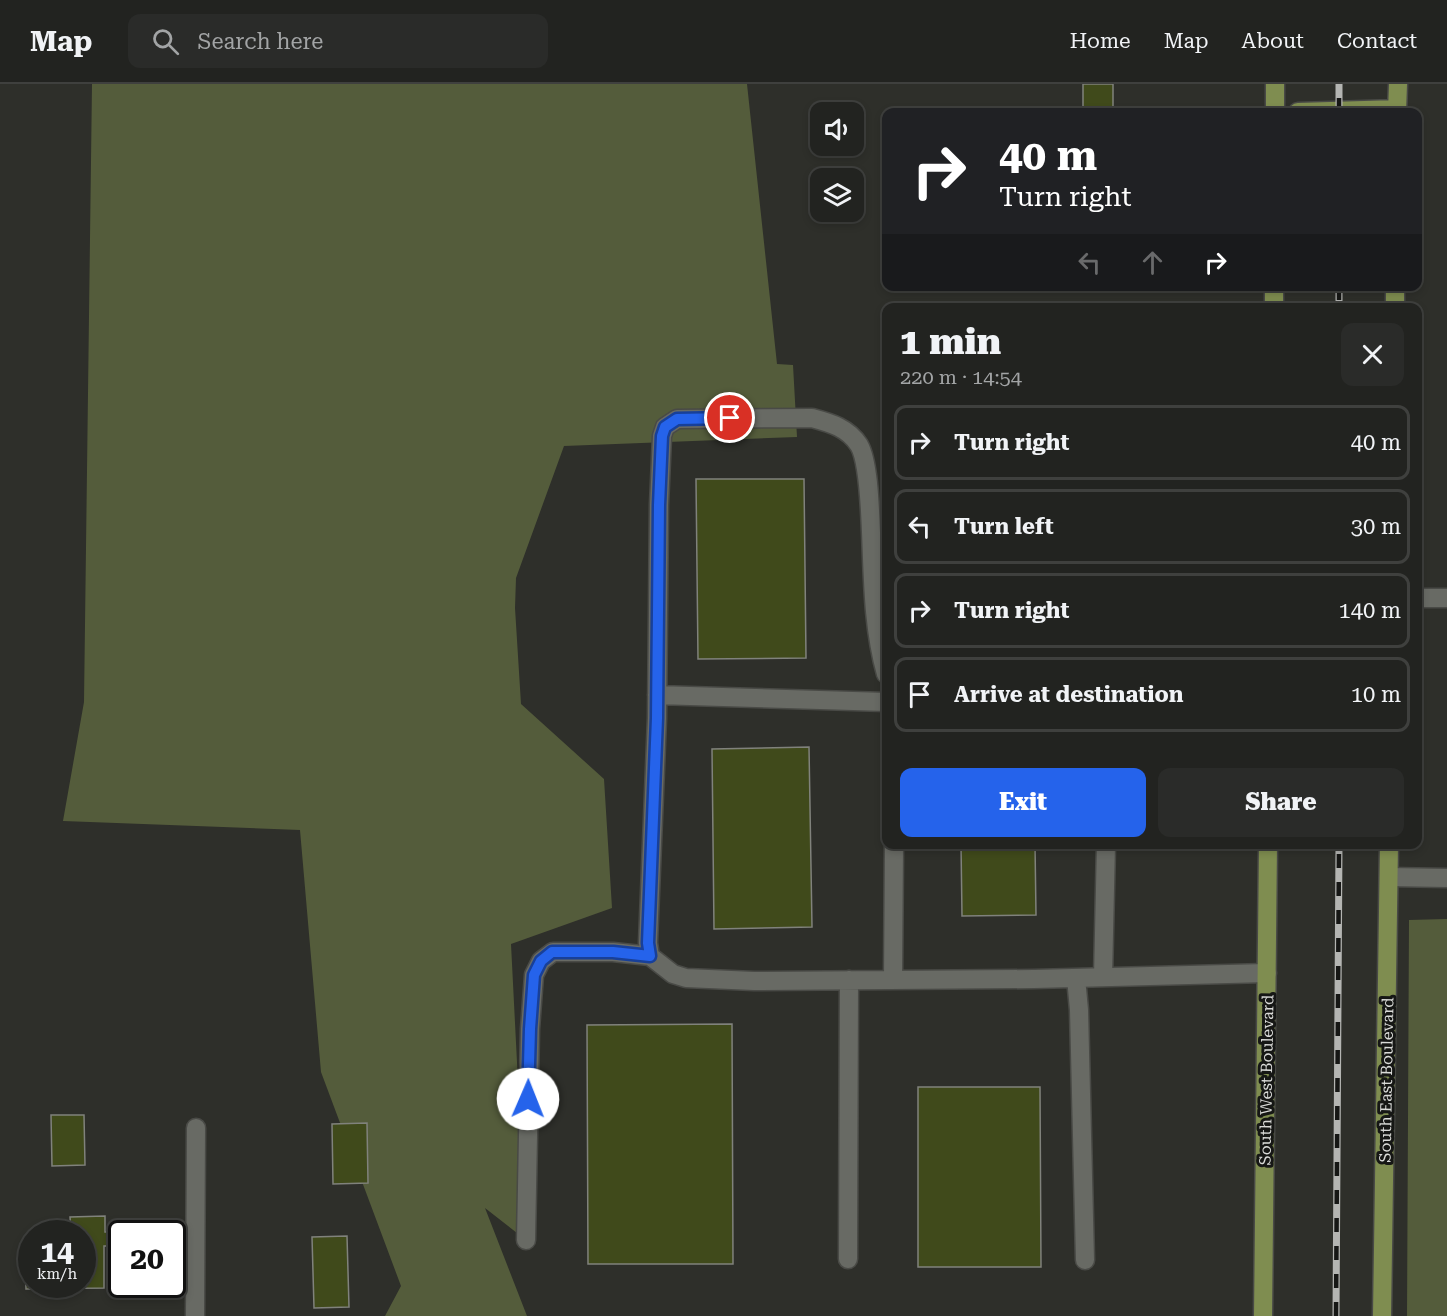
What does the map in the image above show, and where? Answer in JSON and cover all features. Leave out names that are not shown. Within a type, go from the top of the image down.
[{"type":"main road","points":[[1275,84],[1275,108]]},
{"type":"main road","points":[[1397,108],[1398,84]]},
{"type":"main road","name":"South West Boulevard","points":[[1263,1316],[1268,849]]},
{"type":"main road","name":"South East Boulevard","points":[[1382,1316],[1389,849]]},
{"type":"street","points":[[650,956],[648,943],[657,695],[659,505],[662,436],[665,427],[677,419],[812,418],[849,432],[860,447],[870,492],[875,615],[882,660]]},
{"type":"street","points":[[1422,598],[1447,598]]},
{"type":"street","points":[[657,695],[882,702]]},
{"type":"street","points":[[893,980],[894,849]]},
{"type":"street","points":[[1103,977],[1106,849]]},
{"type":"street","points":[[1389,877],[1447,878]]},
{"type":"street","points":[[526,1240],[530,1029],[534,975],[541,961],[552,952],[613,952],[650,956],[673,974],[686,978],[754,981],[1076,978],[1267,973]]},
{"type":"street","points":[[1076,978],[1079,1010],[1085,1260]]},
{"type":"street","points":[[848,1259],[849,980]]},
{"type":"street","points":[[195,1316],[196,1128]]},
{"type":"green space","points":[[92,84],[747,84],[777,364],[793,365],[797,437],[564,446],[516,578],[515,608],[521,704],[604,779],[612,908],[511,944],[526,1240],[485,1208],[527,1316],[385,1316],[401,1286],[321,1072],[300,830],[63,821],[84,702]]},
{"type":"green space","points":[[1447,919],[1447,1316],[1407,1316],[1409,920]]},
{"type":"building","points":[[1083,84],[1113,84],[1113,108],[1083,108]]},
{"type":"building","points":[[696,479],[804,479],[806,658],[698,659]]},
{"type":"building","points":[[809,747],[812,927],[714,929],[712,749]]},
{"type":"building","points":[[961,849],[1035,849],[1036,915],[962,916]]},
{"type":"building","points":[[732,1024],[733,1264],[588,1264],[587,1025]]},
{"type":"building","points":[[918,1087],[1040,1087],[1041,1267],[918,1267]]},
{"type":"building","points":[[51,1115],[84,1115],[85,1165],[52,1166]]},
{"type":"building","points":[[367,1123],[368,1183],[333,1184],[332,1124]]},
{"type":"building","points":[[105,1216],[108,1246],[104,1246],[104,1288],[96,1288],[96,1220],[70,1220],[70,1217]]},
{"type":"building","points":[[347,1236],[349,1307],[314,1308],[312,1237]]},
{"type":"railway","points":[[1339,84],[1339,108]]},
{"type":"railway","points":[[1339,291],[1339,303]]},
{"type":"railway","points":[[1336,1316],[1339,849]]},
{"type":"route","points":[[528,1099],[534,975],[541,961],[552,952],[613,952],[650,956],[648,943],[657,718],[662,436],[665,427],[677,419],[730,418]]}]
